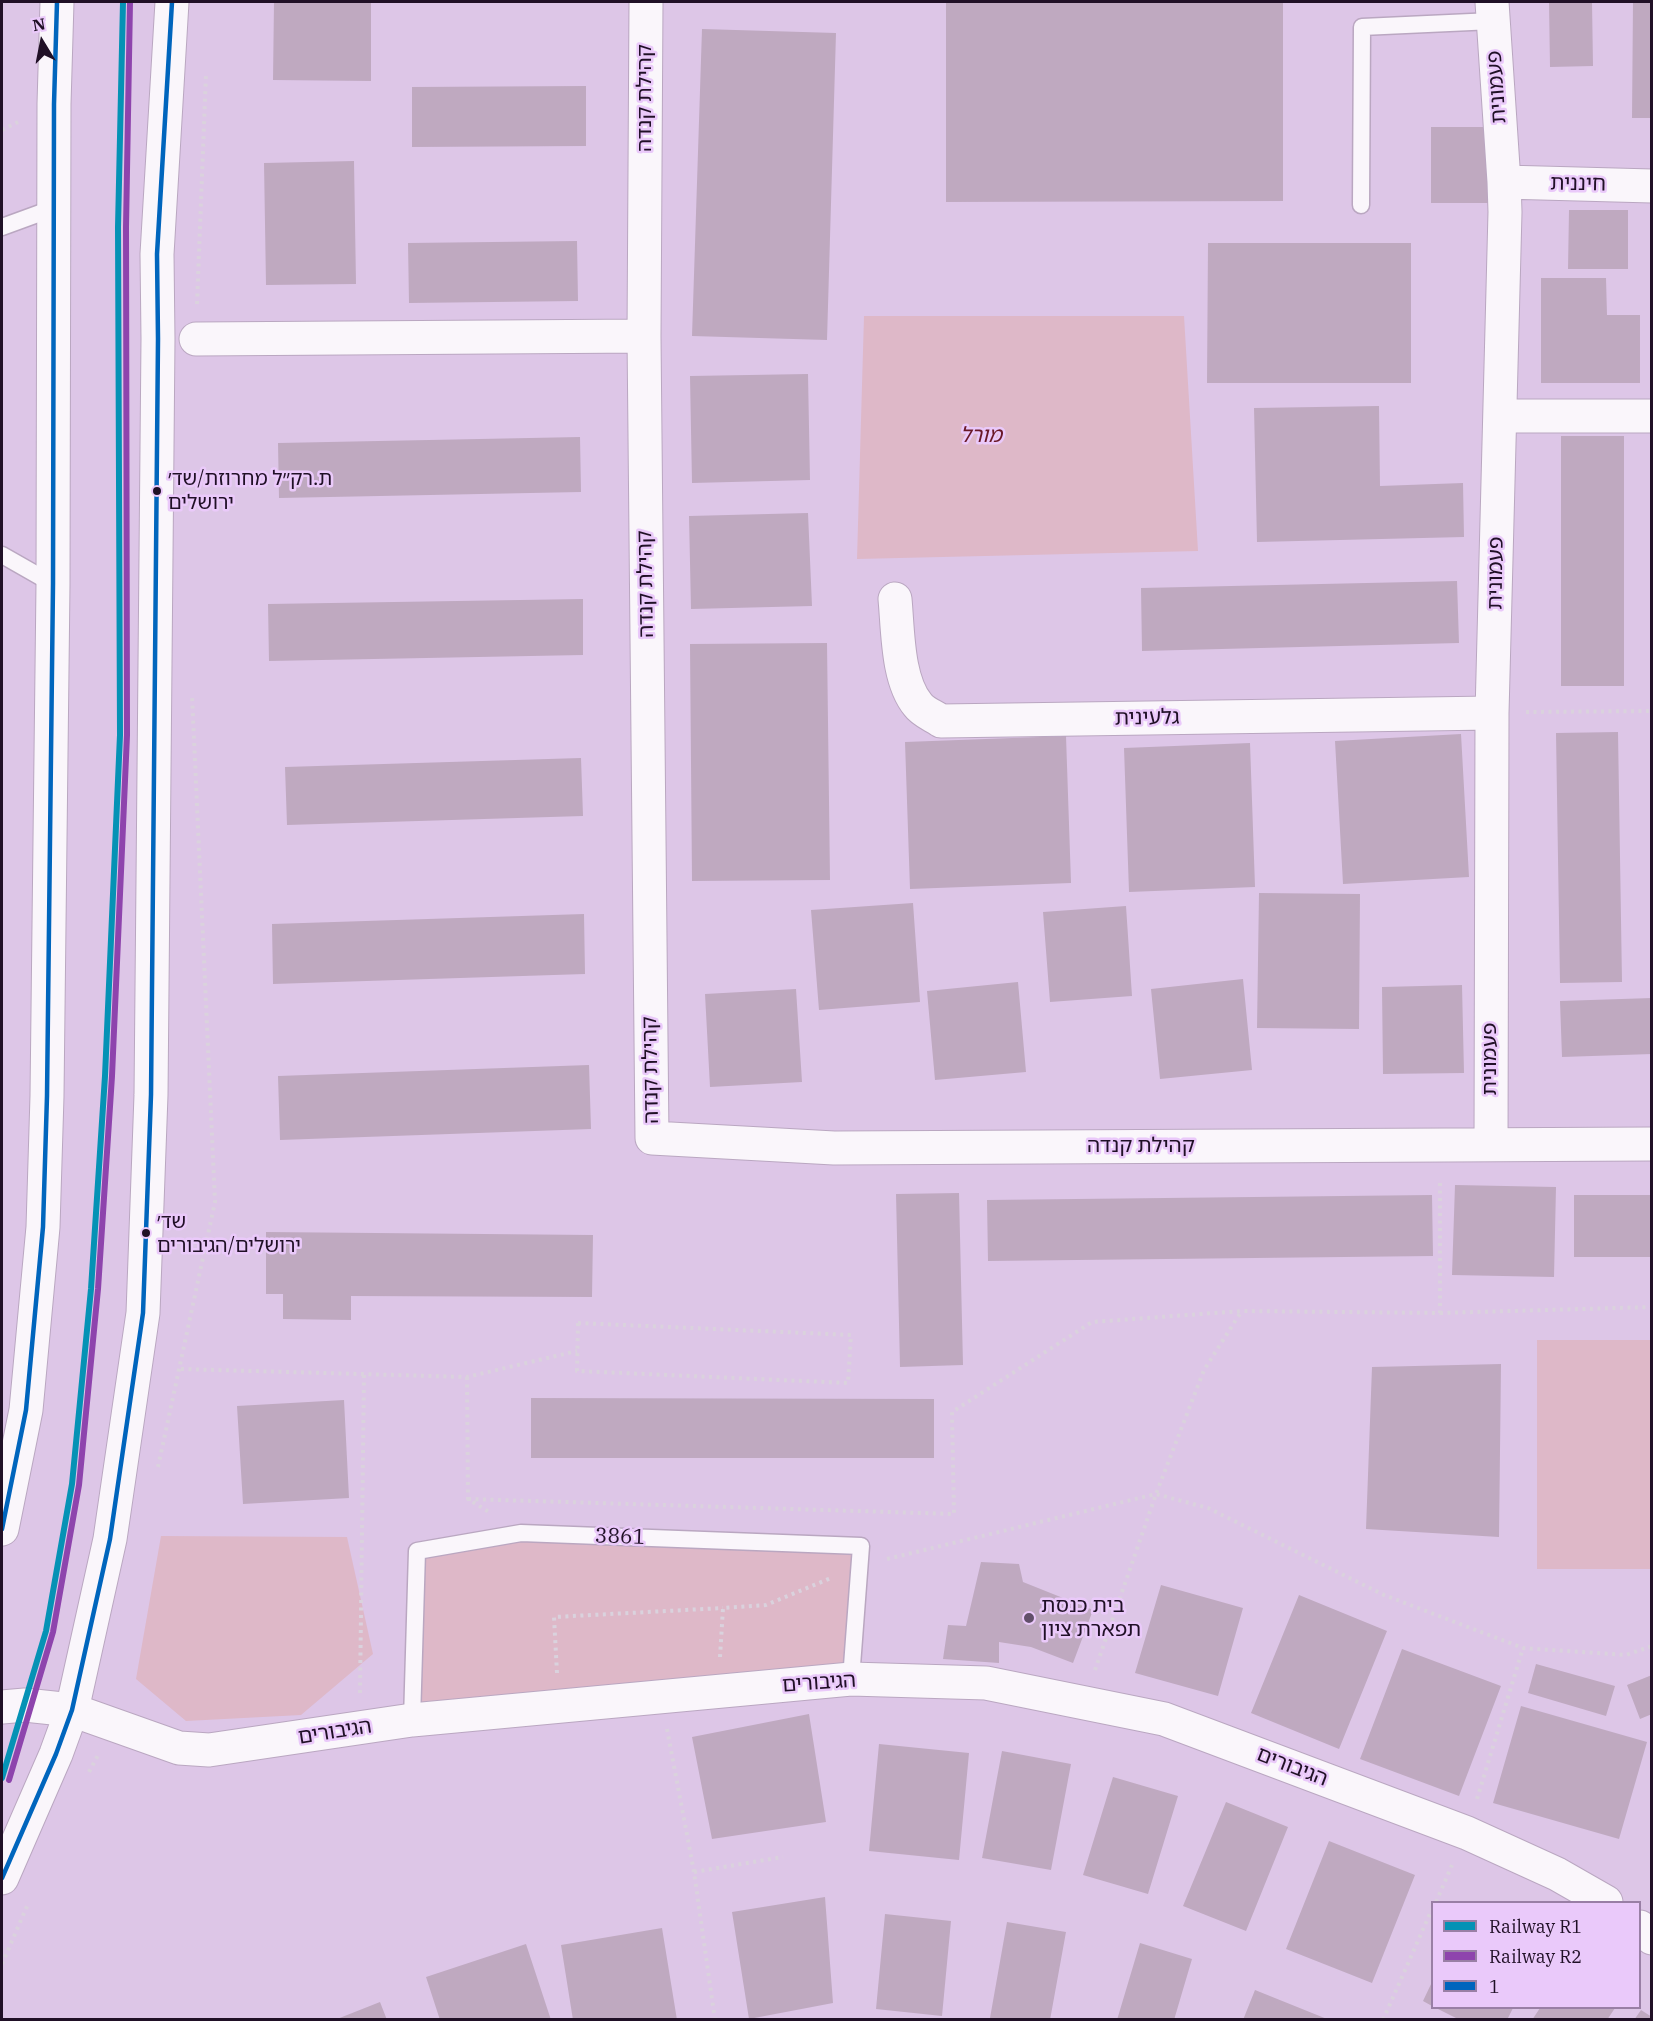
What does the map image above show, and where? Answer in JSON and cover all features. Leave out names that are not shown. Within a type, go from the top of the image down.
[{"type":"street","points":[[2,1529],[26,1410],[43,1227],[47,1096],[53,584],[54,104],[57,2]]},
{"type":"street","points":[[2,1878],[56,1754],[72,1710],[110,1539],[142,1313],[151,1095],[157,254],[172,2]]},
{"type":"street","name":"קהילת קנדה","points":[[646,2],[644,336],[652,1138],[834,1148],[1652,1144]]},
{"type":"street","name":"פעמונית","points":[[1491,1145],[1492,713],[1504,182],[1492,11]]},
{"type":"street","name":"חיננית","points":[[1504,182],[1652,186]]},
{"type":"street","points":[[196,339],[644,336]]},
{"type":"street","points":[[1500,416],[1652,416]]},
{"type":"street","name":"גלעינית","points":[[895,599],[902,661],[909,692],[920,707],[941,721],[1492,713]]},
{"type":"street","name":"הגיבורים","points":[[2,1707],[25,1705],[72,1710],[180,1748],[209,1750],[412,1720],[850,1679],[986,1683],[1164,1719],[1467,1833],[1557,1874],[1604,1901]]},
{"type":"lane","points":[[1361,205],[1362,27],[1492,11]]},
{"type":"lane","points":[[2,227],[54,208]]},
{"type":"lane","points":[[2,555],[53,584]]},
{"type":"lane","name":"3861","points":[[412,1720],[417,1551],[521,1533],[861,1546],[850,1679]]},
{"type":"path","points":[[1492,713],[1652,711]]},
{"type":"path","points":[[1440,1145],[1440,1313]]},
{"type":"path","points":[[468,1499],[954,1514],[952,1412],[1092,1322],[1242,1311],[1440,1313],[1652,1307]]},
{"type":"path","points":[[1084,1702],[1156,1494],[1203,1370],[1242,1311]]},
{"type":"path","points":[[578,1323],[851,1335],[848,1383],[577,1371],[577,1351],[578,1323]]},
{"type":"path","points":[[181,1369],[467,1377],[577,1351]]},
{"type":"path","points":[[360,1693],[364,1374]]},
{"type":"path","points":[[467,1377],[468,1499]]},
{"type":"path","points":[[468,1499],[521,1533]]},
{"type":"path","points":[[557,1677],[554,1617],[723,1608]]},
{"type":"path","points":[[1436,1901],[1467,1833],[1523,1648]]},
{"type":"path","points":[[660,1696],[694,1872],[715,2019]]},
{"type":"path","points":[[694,1872],[783,1857]]},
{"type":"path","points":[[1383,2019],[1431,1912]]},
{"type":"green space","name":"מורל","points":[[864,316],[1184,316],[1198,551],[857,559]]},
{"type":"green space","points":[[1537,1340],[1651,1340],[1651,1569],[1537,1569]]},
{"type":"green space","points":[[521,1533],[861,1546],[851,1679],[412,1720],[417,1551]]},
{"type":"green space","points":[[161,1536],[347,1537],[373,1654],[301,1715],[186,1721],[136,1679]]},
{"type":"building","points":[[274,2],[371,2],[371,81],[273,80]]},
{"type":"building","points":[[946,2],[1283,2],[1283,201],[946,202]]},
{"type":"building","points":[[1549,2],[1592,2],[1593,66],[1550,67]]},
{"type":"building","points":[[1633,2],[1652,2],[1652,118],[1632,118]]},
{"type":"building","points":[[702,29],[836,33],[827,340],[692,336]]},
{"type":"building","points":[[586,86],[586,146],[412,147],[412,87]]},
{"type":"building","points":[[1431,127],[1499,127],[1498,203],[1431,203]]},
{"type":"building","points":[[354,161],[356,284],[266,285],[264,163]]},
{"type":"building","points":[[1569,210],[1628,210],[1628,269],[1568,269]]},
{"type":"building","points":[[577,241],[578,301],[409,303],[408,243]]},
{"type":"building","points":[[1208,243],[1411,243],[1411,383],[1207,383]]},
{"type":"building","points":[[1541,278],[1606,278],[1607,315],[1640,315],[1640,383],[1541,383]]},
{"type":"building","points":[[808,374],[810,480],[692,483],[690,376]]},
{"type":"building","points":[[1379,406],[1380,486],[1463,483],[1464,537],[1257,542],[1254,408]]},
{"type":"building","points":[[1561,436],[1624,436],[1624,686],[1561,686]]},
{"type":"building","points":[[580,437],[581,492],[279,498],[278,443]]},
{"type":"building","points":[[808,513],[812,606],[691,609],[689,516]]},
{"type":"building","points":[[1457,581],[1459,643],[1142,651],[1141,588]]},
{"type":"building","points":[[583,599],[583,655],[269,661],[268,604]]},
{"type":"building","points":[[827,643],[830,880],[692,881],[690,644]]},
{"type":"building","points":[[1618,732],[1622,982],[1560,983],[1556,733]]},
{"type":"building","points":[[1461,734],[1469,877],[1343,884],[1335,741]]},
{"type":"building","points":[[1066,736],[1071,883],[910,889],[905,742]]},
{"type":"building","points":[[1250,743],[1255,887],[1129,892],[1124,748]]},
{"type":"building","points":[[581,758],[583,816],[287,825],[285,767]]},
{"type":"building","points":[[1259,893],[1360,894],[1359,1029],[1257,1028]]},
{"type":"building","points":[[913,903],[920,1002],[819,1010],[811,910]]},
{"type":"building","points":[[1126,906],[1132,996],[1050,1002],[1043,912]]},
{"type":"building","points":[[584,914],[585,974],[273,984],[272,924]]},
{"type":"building","points":[[1243,979],[1252,1070],[1160,1079],[1151,989]]},
{"type":"building","points":[[1018,982],[1026,1072],[935,1080],[927,991]]},
{"type":"building","points":[[1462,985],[1464,1073],[1383,1074],[1382,987]]},
{"type":"building","points":[[796,989],[802,1082],[710,1087],[705,994]]},
{"type":"building","points":[[1652,998],[1652,1054],[1562,1057],[1560,1001]]},
{"type":"building","points":[[589,1065],[591,1129],[280,1140],[278,1076]]},
{"type":"building","points":[[1455,1185],[1556,1187],[1554,1277],[1452,1275]]},
{"type":"building","points":[[959,1193],[963,1365],[900,1367],[896,1194]]},
{"type":"building","points":[[1432,1195],[1433,1256],[988,1261],[987,1200]]},
{"type":"building","points":[[1574,1195],[1652,1195],[1652,1257],[1574,1257]]},
{"type":"building","points":[[266,1232],[593,1235],[592,1297],[351,1296],[351,1320],[283,1319],[283,1294],[266,1294]]},
{"type":"building","points":[[1501,1364],[1499,1537],[1366,1529],[1372,1367]]},
{"type":"building","points":[[531,1398],[934,1399],[934,1458],[531,1458]]},
{"type":"building","points":[[344,1400],[349,1498],[243,1504],[237,1406]]},
{"type":"building","name":"בית כנסת תפארת ציון","points":[[981,1562],[1019,1564],[1023,1582],[1093,1610],[1073,1663],[1031,1647],[999,1642],[999,1663],[943,1659],[948,1625],[966,1626]]},
{"type":"building","points":[[1161,1585],[1243,1608],[1218,1696],[1135,1673]]},
{"type":"building","points":[[1299,1595],[1387,1631],[1339,1749],[1251,1713]]},
{"type":"building","points":[[1402,1649],[1501,1686],[1459,1796],[1360,1759]]},
{"type":"building","points":[[1536,1664],[1615,1686],[1606,1716],[1528,1693]]},
{"type":"building","points":[[1652,1675],[1652,1714],[1640,1719],[1627,1685]]},
{"type":"building","points":[[1521,1706],[1647,1742],[1619,1839],[1493,1803]]},
{"type":"building","points":[[809,1714],[826,1822],[712,1839],[692,1737]]},
{"type":"building","points":[[879,1744],[969,1753],[959,1860],[869,1851]]},
{"type":"building","points":[[1002,1751],[1071,1764],[1051,1870],[982,1858]]},
{"type":"building","points":[[1113,1777],[1178,1796],[1148,1894],[1083,1875]]},
{"type":"building","points":[[1226,1802],[1288,1827],[1246,1931],[1183,1906]]},
{"type":"building","points":[[1329,1841],[1415,1875],[1372,1983],[1286,1949]]},
{"type":"building","points":[[825,1897],[833,2003],[749,2019],[732,1912]]},
{"type":"building","points":[[885,1914],[951,1921],[942,2016],[876,2009]]},
{"type":"building","points":[[1007,1922],[1066,1932],[1050,2020],[990,2018]]},
{"type":"building","points":[[662,1928],[677,2020],[573,2020],[561,1945]]},
{"type":"building","points":[[1140,1943],[1192,1959],[1174,2020],[1117,2020]]},
{"type":"building","points":[[526,1944],[551,2020],[440,2020],[426,1977]]},
{"type":"building","points":[[1431,1984],[1431,2005],[1423,2001]]},
{"type":"building","points":[[1255,1990],[1327,2019],[1327,2020],[1243,2020]]},
{"type":"building","points":[[380,2002],[387,2020],[337,2020],[337,2019]]},
{"type":"building","points":[[1438,2009],[1512,2009],[1507,2020],[1460,2020]]},
{"type":"building","points":[[1539,2009],[1614,2009],[1607,2020],[1532,2020]]},
{"type":"building","points":[[1641,2010],[1652,2017],[1652,2020],[1634,2020]]},
{"type":"rail line","name":"R1","points":[[2,1778],[46,1631],[72,1484],[91,1289],[105,1076],[120,735],[118,227],[123,2]]},
{"type":"rail line","name":"R2","points":[[9,1780],[53,1632],[79,1485],[98,1289],[112,1076],[127,735],[126,227],[130,2]]},
{"type":"transit line","name":"1","points":[[2,1529],[26,1410],[43,1227],[47,1096],[53,584],[54,104],[57,2]]},
{"type":"transit line","name":"1","points":[[2,1878],[56,1754],[72,1710],[110,1539],[143,1313],[151,1095],[157,254],[172,2]]},
{"type":"place","name":"ת.רק״ל מחרוזת/שד׳ ירושלים","points":[[157,491]]},
{"type":"place","name":"שד׳ ירושלים/הגיבורים","points":[[146,1233]]},
{"type":"place","name":"בית כנסת תפארת ציון","points":[[1029,1618]]}]
